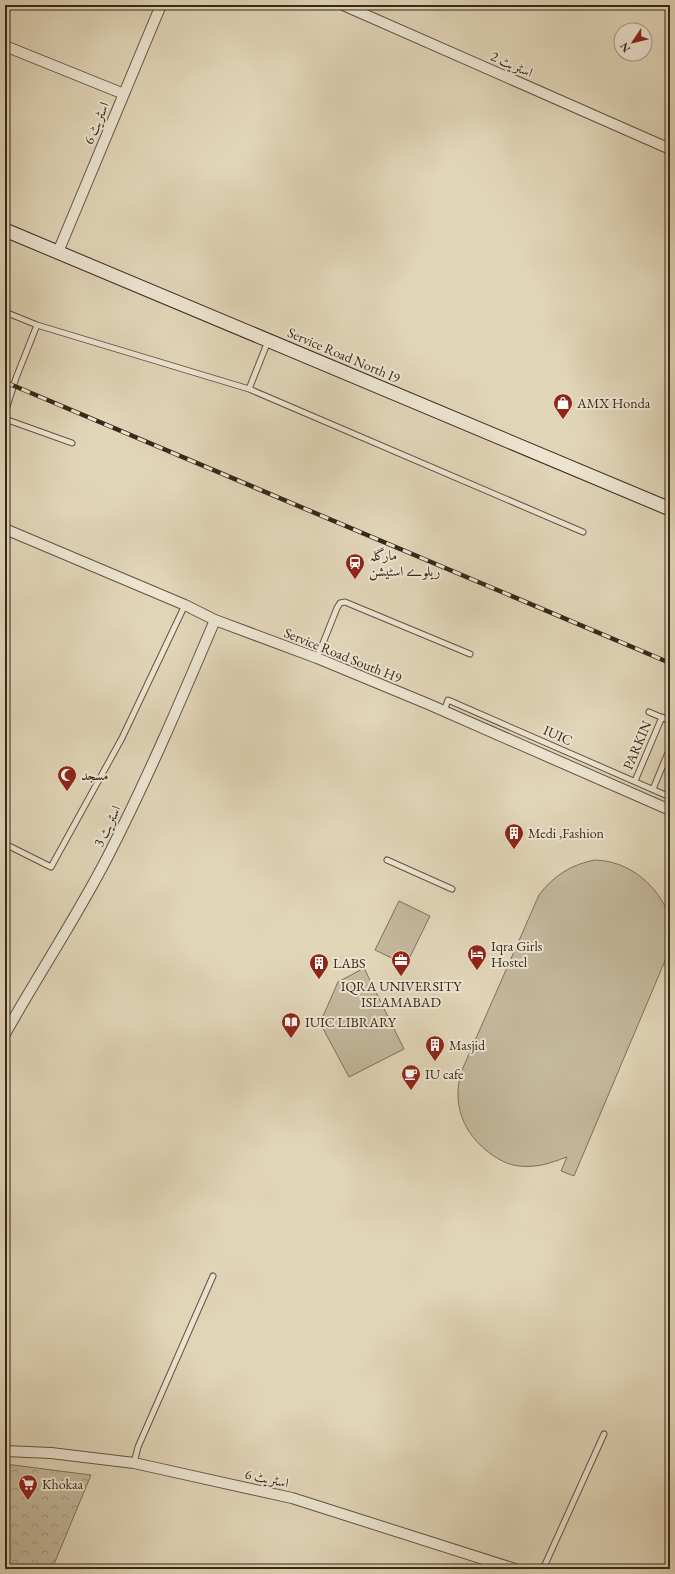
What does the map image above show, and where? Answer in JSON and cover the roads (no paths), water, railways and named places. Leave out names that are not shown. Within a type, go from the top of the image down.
[{"type":"main road","name":"Service Road North I9","points":[[5,230],[670,509]]},
{"type":"street","name":"اسٹریٹ 6","points":[[58,252],[161,5]]},
{"type":"street","name":"اسٹریٹ 2","points":[[343,5],[670,149]]},
{"type":"street","points":[[5,46],[124,94]]},
{"type":"street","name":"Service Road South H9","points":[[5,529],[185,605],[215,620],[317,658],[444,711],[670,810]]},
{"type":"street","name":"اسٹریٹ 3","points":[[5,1034],[50,959],[107,858],[168,733],[215,620]]},
{"type":"street","name":"اسٹریٹ 6","points":[[5,1451],[51,1453],[134,1463],[292,1498],[515,1569]]},
{"type":"lane","points":[[5,312],[37,325],[249,389],[583,532]]},
{"type":"lane","points":[[5,413],[16,378],[37,325]]},
{"type":"lane","points":[[249,389],[268,340]]},
{"type":"lane","points":[[5,419],[72,443]]},
{"type":"lane","points":[[317,658],[337,608],[340,603],[345,602],[470,654]]},
{"type":"lane","points":[[5,844],[51,866],[122,738],[185,605]]},
{"type":"lane","name":"IUIC","points":[[444,711],[448,700],[670,797]]},
{"type":"lane","points":[[649,712],[670,721]]},
{"type":"lane","name":"PARKIN","points":[[635,781],[662,718]]},
{"type":"lane","points":[[655,791],[670,748]]},
{"type":"lane","points":[[387,860],[452,889]]},
{"type":"lane","points":[[134,1463],[138,1447],[213,1276]]},
{"type":"lane","points":[[543,1569],[604,1434]]},
{"type":"railway","points":[[5,382],[670,663]]},
{"type":"place","name":"AMX Honda","points":[[563,420]]},
{"type":"place","name":"مارگلہ ریلوے اسٹیشن","points":[[355,580]]},
{"type":"place","name":"مسجد","points":[[67,792]]},
{"type":"place","name":"Medi ,Fashion","points":[[514,850]]},
{"type":"place","name":"Iqra Girls Hostel","points":[[477,971]]},
{"type":"place","name":"IQRA UNIVERSITY ISLAMABAD","points":[[401,977]]},
{"type":"place","name":"LABS","points":[[319,980]]},
{"type":"place","name":"IUIC LIBRARY","points":[[291,1039]]},
{"type":"place","name":"Masjid","points":[[435,1062]]},
{"type":"place","name":"IU cafe","points":[[411,1091]]},
{"type":"place","name":"Khokaa","points":[[28,1501]]}]
